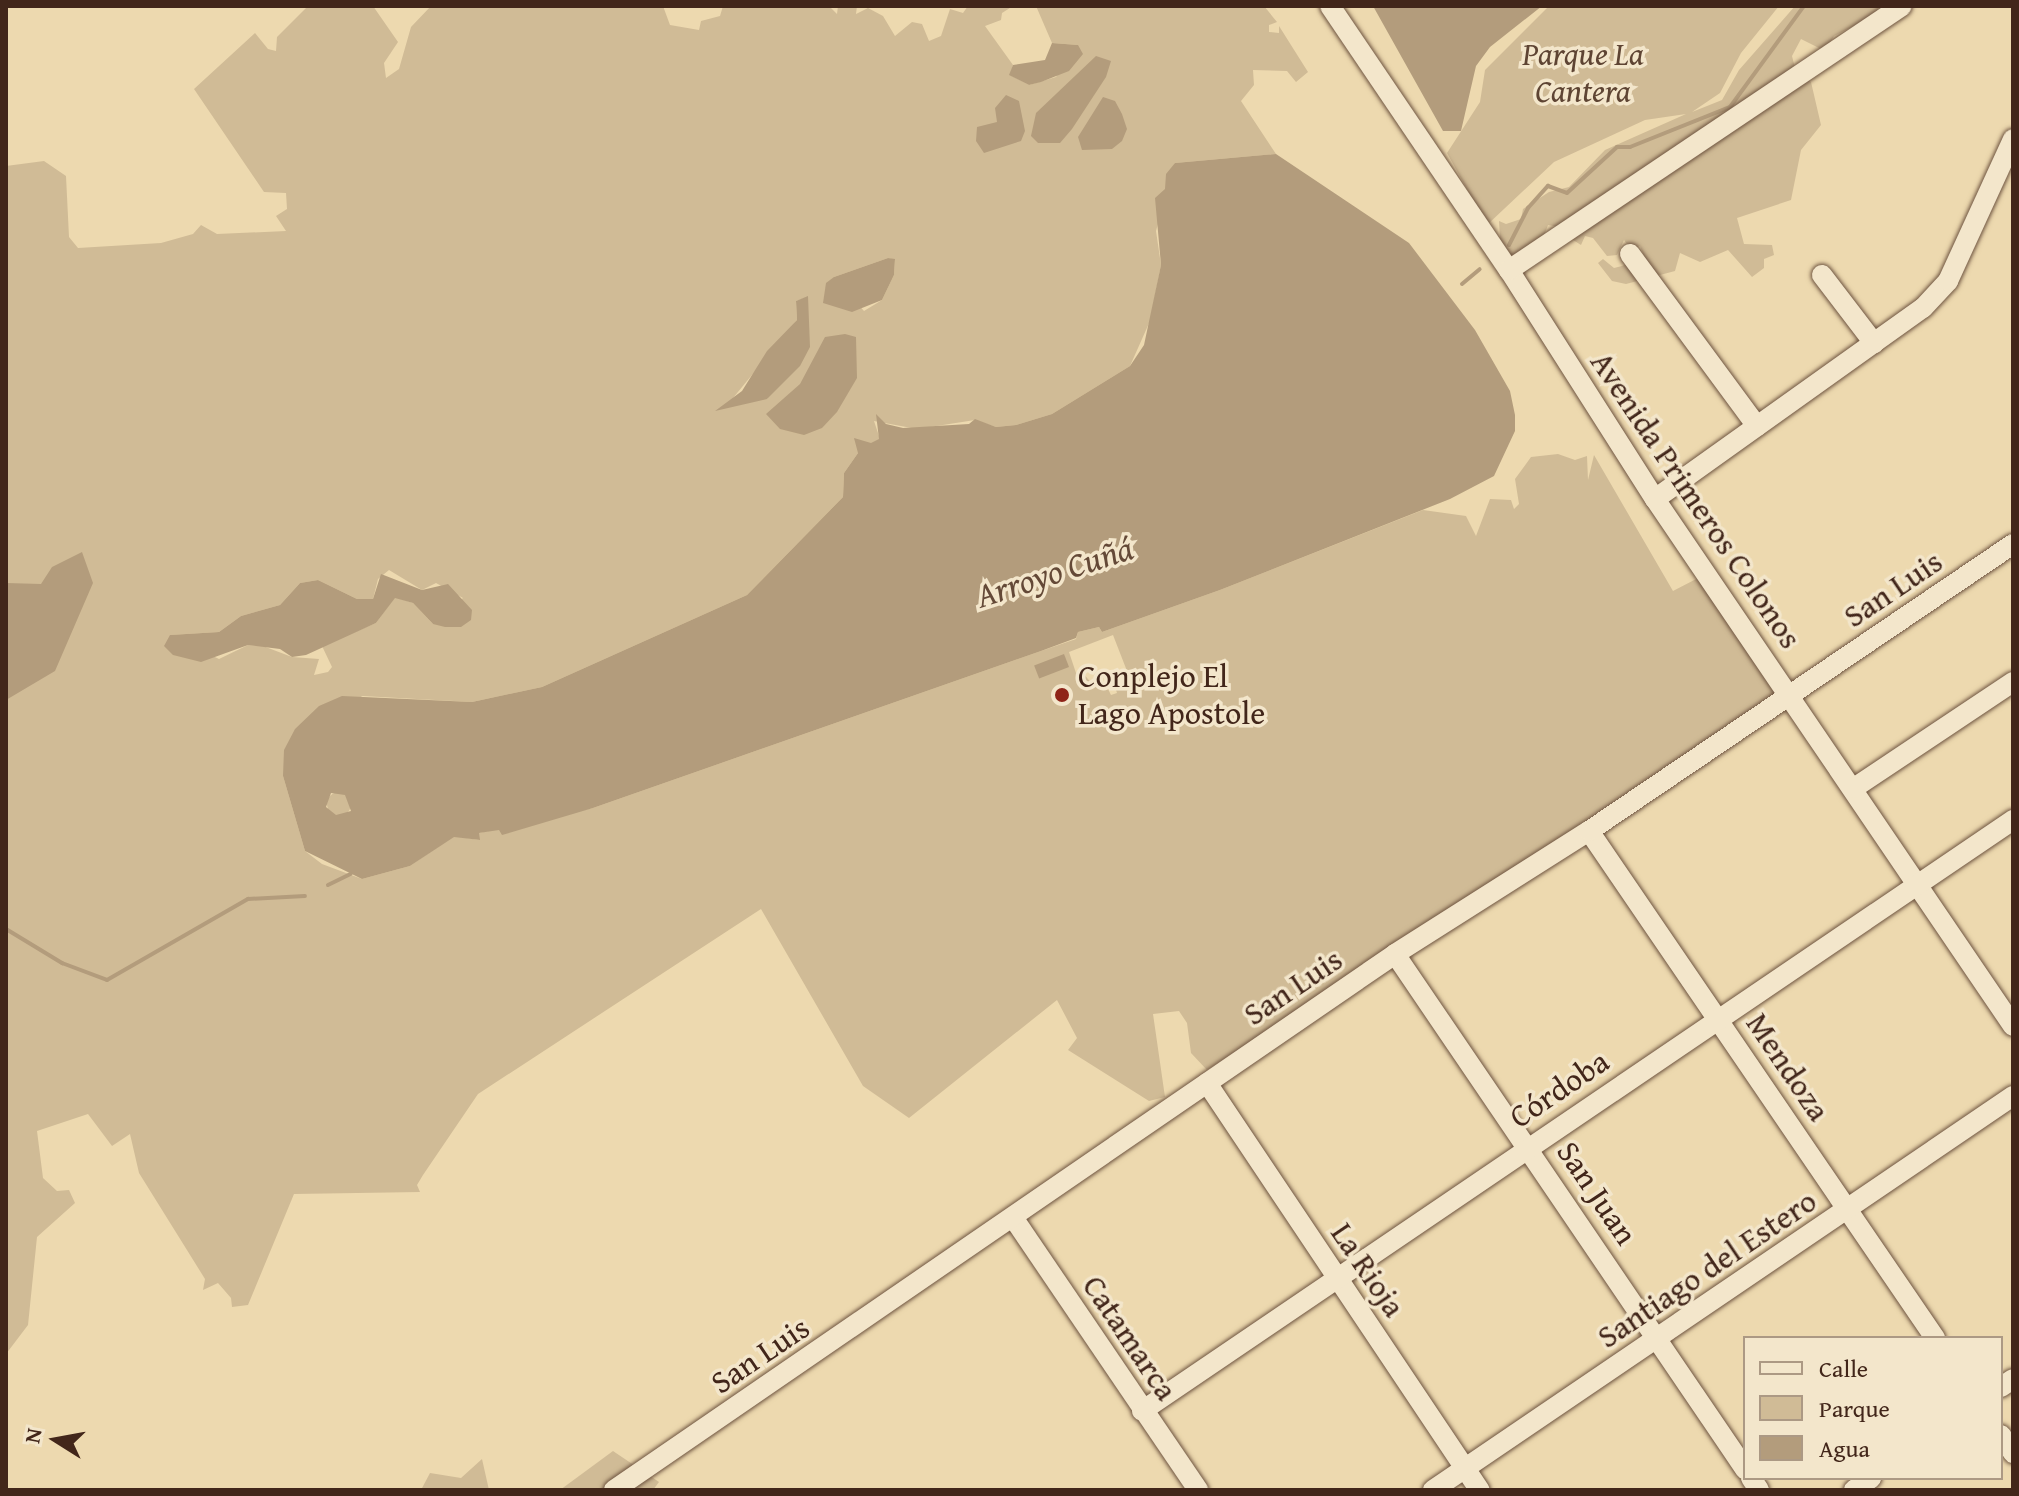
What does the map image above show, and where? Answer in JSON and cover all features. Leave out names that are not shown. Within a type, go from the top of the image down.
[{"type":"street","name":"Avenida Primeros Colonos","points":[[1330,6],[1509,270],[1655,499],[2013,1026]]},
{"type":"street","points":[[1509,270],[1902,6]]},
{"type":"street","points":[[1655,499],[1923,308],[1948,281],[2008,169],[2013,139]]},
{"type":"street","points":[[1630,254],[1757,426]]},
{"type":"street","points":[[1822,275],[1874,343]]},
{"type":"street","name":"San Luis","points":[[614,1490],[1014,1219],[1395,954],[1589,831],[2010,553]]},
{"type":"street","points":[[1854,788],[2013,682]]},
{"type":"street","name":"Córdoba","points":[[1142,1411],[2013,820]]},
{"type":"street","name":"Mendoza","points":[[1589,831],[1934,1336]]},
{"type":"street","name":"San Juan","points":[[1395,954],[1529,1146],[1743,1466]]},
{"type":"street","name":"La Rioja","points":[[1207,1083],[1479,1490]]},
{"type":"street","name":"Santiago del Estero","points":[[1433,1490],[2013,1096]]},
{"type":"street","name":"Catamarca","points":[[1014,1219],[1198,1490]]},
{"type":"green space","points":[[308,6],[373,6],[398,42],[384,63],[386,78],[399,69],[411,27],[431,6],[663,6],[670,25],[699,30],[701,21],[720,16],[723,6],[829,6],[837,14],[838,6],[857,6],[856,14],[868,8],[883,16],[895,36],[912,22],[922,24],[929,41],[941,36],[950,9],[963,13],[968,6],[1013,6],[1002,13],[1001,20],[985,26],[1013,65],[1010,75],[1029,85],[1056,77],[1078,45],[1052,43],[1036,6],[1264,6],[1277,22],[1269,25],[1269,32],[1279,33],[1279,26],[1308,72],[1296,82],[1287,71],[1253,70],[1254,85],[1241,101],[1276,154],[1175,163],[1156,231],[1161,265],[1150,321],[1130,366],[1052,414],[1016,425],[996,427],[975,420],[917,429],[874,421],[880,439],[858,453],[844,473],[843,497],[747,595],[542,687],[472,702],[362,696],[283,776],[305,851],[322,864],[362,879],[410,866],[454,836],[479,840],[479,833],[593,808],[1076,639],[1078,632],[1099,627],[1102,632],[1220,590],[1423,510],[1466,516],[1476,536],[1490,499],[1511,500],[1514,509],[1519,504],[1515,479],[1531,457],[1558,454],[1575,460],[1587,456],[1588,480],[1594,455],[1673,591],[1700,577],[1775,686],[1774,700],[1207,1070],[1191,1053],[1187,1023],[1179,1011],[1153,1014],[1165,1097],[1149,1101],[1068,1050],[1077,1038],[1057,1000],[909,1118],[863,1086],[761,909],[478,1094],[417,1185],[420,1192],[294,1194],[248,1305],[232,1307],[231,1298],[218,1283],[203,1290],[205,1279],[139,1173],[130,1134],[112,1146],[88,1114],[37,1131],[43,1178],[57,1191],[69,1190],[75,1203],[37,1237],[28,1325],[6,1354],[6,166],[44,161],[66,176],[69,237],[78,248],[161,243],[193,234],[201,225],[217,234],[286,231],[276,216],[287,209],[286,193],[264,192],[194,89],[255,33],[268,49],[276,51],[277,37]],"holes":[[[888,258],[895,260],[894,275],[882,300],[864,311],[834,277]],[[808,297],[808,324],[767,399],[733,398],[797,320],[796,301]],[[389,570],[422,590],[436,583],[463,598],[433,624],[413,603],[395,597],[376,623],[322,646],[332,667],[328,672],[314,675],[319,659],[292,657],[263,646],[248,645],[219,659],[170,635],[219,632],[241,616],[280,605],[300,583],[318,580],[357,599],[373,599],[378,579]],[[1113,635],[1127,671],[1112,677],[1117,693],[1111,695],[1104,681],[1093,685],[1082,672],[1076,673],[1069,652]]]},
{"type":"green space","name":"Parque La Cantera","points":[[1549,6],[1779,6],[1741,53],[1720,93],[1692,112],[1722,100],[1739,70],[1795,6],[1879,6],[1875,15],[1834,36],[1825,51],[1801,39],[1792,56],[1796,72],[1811,82],[1821,125],[1801,150],[1791,200],[1737,218],[1744,244],[1772,245],[1774,255],[1764,259],[1764,268],[1752,277],[1728,250],[1700,262],[1680,253],[1675,271],[1626,284],[1612,281],[1598,263],[1603,259],[1614,268],[1622,266],[1644,256],[1640,246],[1631,250],[1624,240],[1617,255],[1607,256],[1593,238],[1585,236],[1581,245],[1570,238],[1573,229],[1548,225],[1542,241],[1529,250],[1501,258],[1499,221],[1506,224],[1521,219],[1523,209],[1549,192],[1569,187],[1605,150],[1686,114],[1645,120],[1554,162],[1487,225],[1447,153],[1480,102],[1485,70]]},
{"type":"green space","points":[[339,792],[347,796],[351,804],[347,812],[339,816],[331,812],[327,804],[331,796]]},
{"type":"green space","points":[[613,1451],[659,1482],[653,1490],[560,1490]]},
{"type":"green space","points":[[482,1459],[489,1490],[421,1490],[430,1473],[461,1478]]},
{"type":"water","points":[[1373,6],[1542,6],[1490,47],[1476,66],[1461,131],[1443,131]]},
{"type":"water","points":[[1052,43],[1078,45],[1083,54],[1069,71],[1041,82],[1029,85],[1009,75],[1013,65],[1045,60]]},
{"type":"water","points":[[1096,56],[1111,61],[1106,77],[1072,129],[1060,143],[1038,143],[1031,136],[1036,113]]},
{"type":"water","points":[[1006,95],[1019,101],[1025,131],[1021,141],[984,153],[976,141],[977,127],[997,122],[995,108]]},
{"type":"water","points":[[1103,97],[1115,101],[1127,129],[1122,141],[1112,149],[1082,150],[1078,137]]},
{"type":"water","points":[[1276,154],[1409,243],[1475,330],[1510,391],[1515,431],[1494,476],[1450,499],[1220,590],[1102,632],[1099,627],[1078,632],[1076,638],[1041,651],[593,808],[502,835],[499,830],[479,833],[480,840],[454,837],[410,866],[362,879],[305,851],[283,776],[284,750],[295,729],[319,706],[342,696],[472,702],[542,687],[747,595],[843,497],[844,473],[858,453],[854,438],[871,443],[879,439],[876,414],[886,424],[903,428],[969,424],[975,419],[996,427],[1016,425],[1052,414],[1130,366],[1144,345],[1161,265],[1155,198],[1165,189],[1166,174],[1175,163]],"holes":[[[331,793],[345,795],[351,811],[336,815],[326,807]]]},
{"type":"water","points":[[888,258],[895,259],[894,275],[882,300],[852,312],[823,303],[826,283],[834,277]]},
{"type":"water","points":[[808,296],[810,347],[800,366],[767,399],[715,411],[742,391],[767,351],[797,320],[796,301]]},
{"type":"water","points":[[845,334],[856,337],[857,378],[837,412],[822,428],[804,435],[780,429],[766,414],[800,384],[825,337]]},
{"type":"water","points":[[82,552],[93,583],[55,671],[6,700],[6,583],[41,584],[52,567]]},
{"type":"water","points":[[381,574],[422,590],[448,584],[472,610],[471,620],[461,627],[433,624],[413,603],[395,598],[376,623],[306,655],[292,657],[280,649],[248,645],[201,662],[173,655],[164,646],[170,635],[219,632],[241,616],[280,605],[300,583],[318,580],[357,599],[373,599]]},
{"type":"water","points":[[1064,654],[1069,667],[1039,679],[1034,665]]},
{"type":"waterway","name":"Arroyo Cuñá","points":[[1509,245],[1528,208],[1548,186],[1567,193],[1617,147],[1630,147],[1730,107],[1804,6]]},
{"type":"waterway","name":"Arroyo Cuñá","points":[[1462,284],[1480,269]]},
{"type":"waterway","name":"Arroyo Cuñá","points":[[328,885],[351,874]]},
{"type":"waterway","name":"Arroyo Cuñá","points":[[6,929],[62,963],[107,980],[248,899],[305,896]]},
{"type":"place","name":"Conplejo El Lago Apostole","points":[[1062,695]]}]
